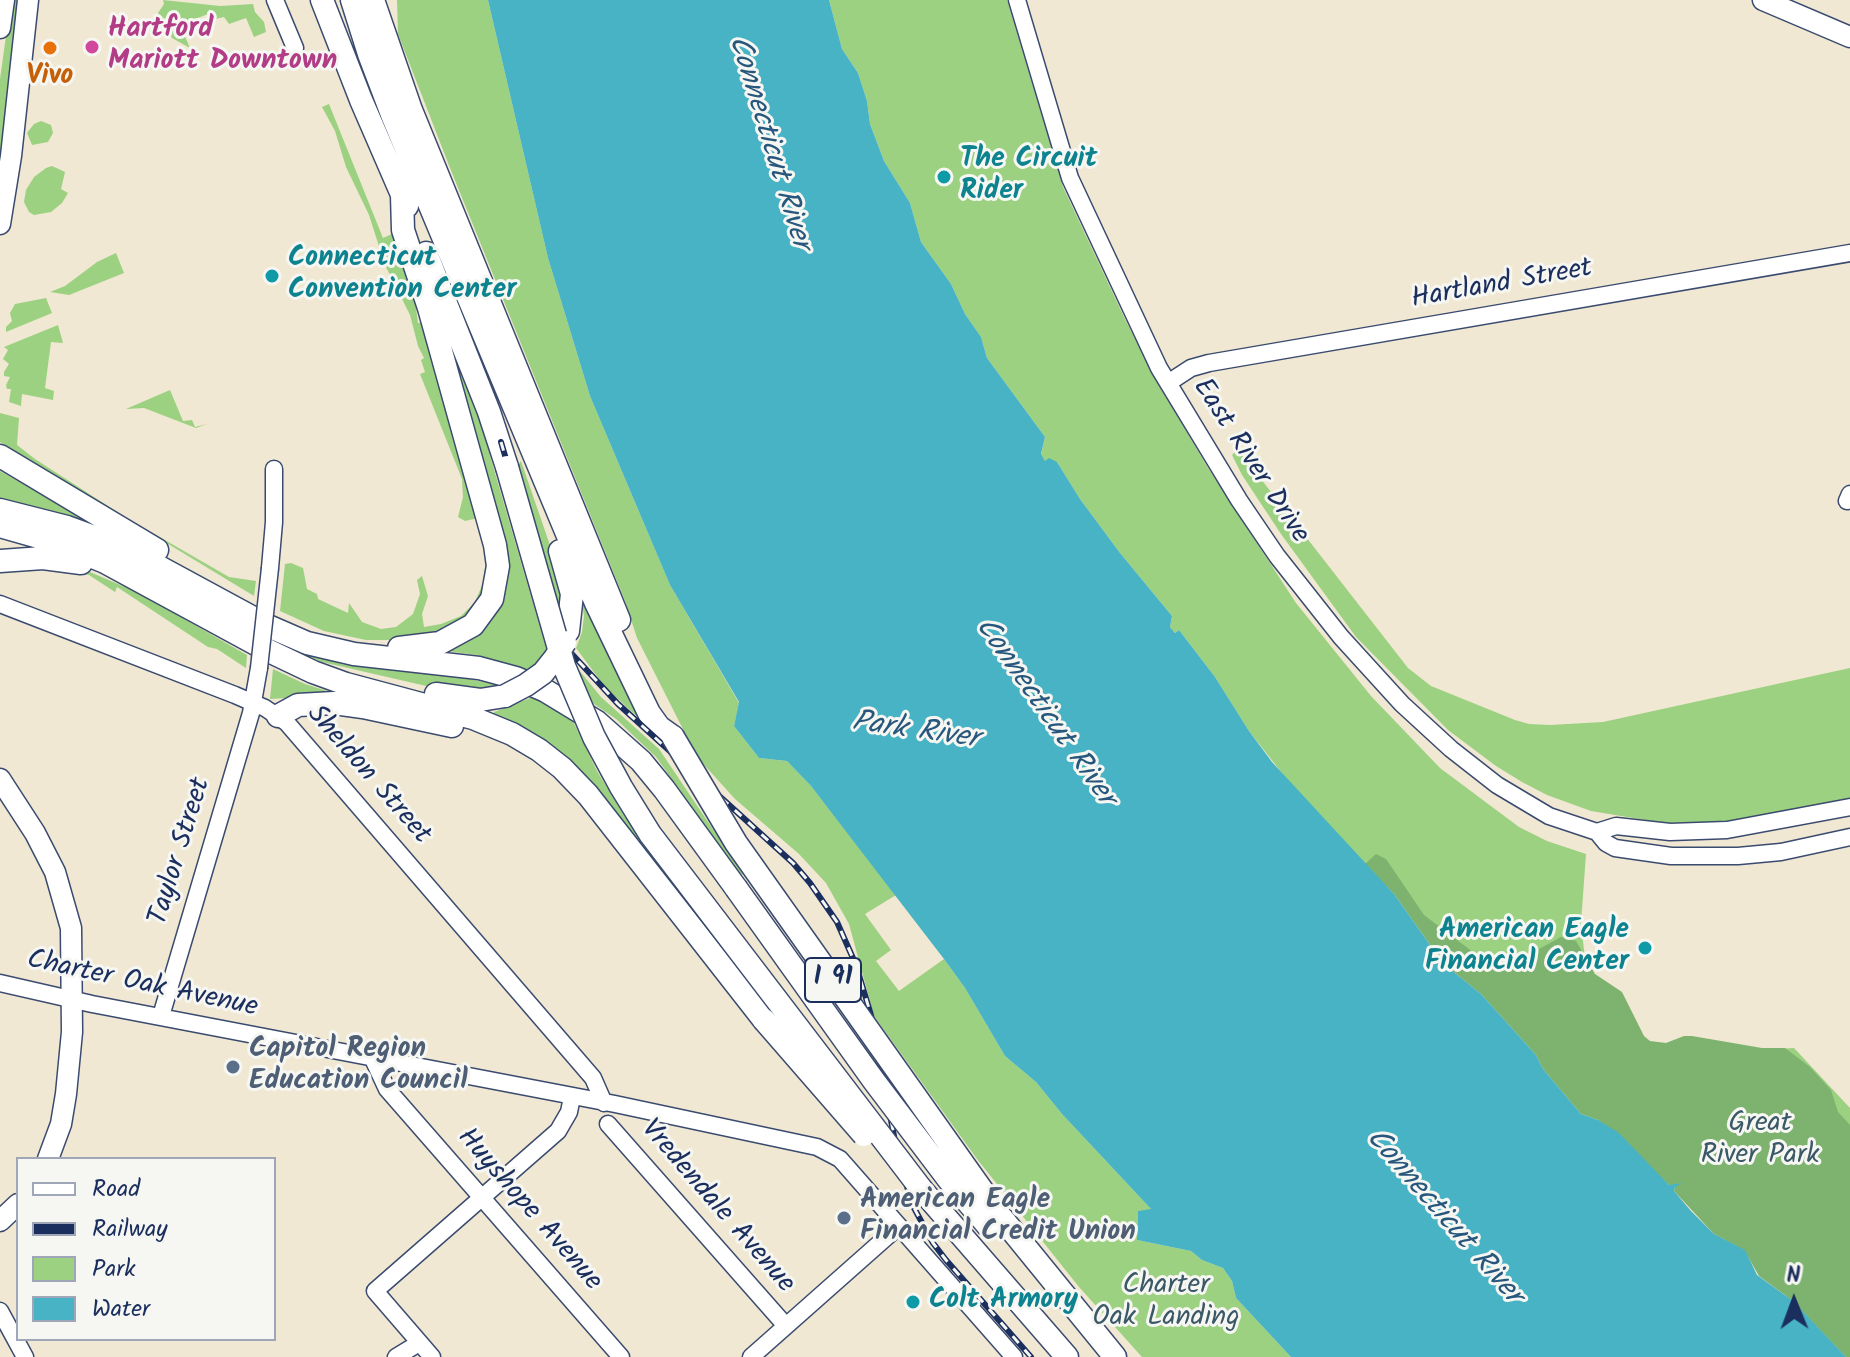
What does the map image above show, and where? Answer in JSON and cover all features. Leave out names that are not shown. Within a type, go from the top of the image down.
[{"type":"highway","points":[[309,0],[339,74],[361,100]]},
{"type":"highway","name":"I 91","points":[[322,0],[485,400],[564,666],[594,737],[625,794],[650,834],[922,1190],[1067,1357]]},
{"type":"highway","points":[[352,0],[388,104],[527,435],[622,645]]},
{"type":"highway","points":[[373,0],[411,110],[622,645]]},
{"type":"highway","points":[[348,653],[421,647],[455,637],[473,625],[487,609],[498,576],[495,545],[425,295],[403,230],[402,195]]},
{"type":"highway","points":[[336,681],[371,683],[468,699],[505,696],[526,685],[548,667],[563,646],[568,631],[572,614],[571,588],[525,453],[527,435]]},
{"type":"highway","points":[[0,456],[165,555],[174,563],[180,576]]},
{"type":"highway","points":[[0,510],[89,534],[141,556],[307,643],[348,653],[495,671],[538,687],[574,707],[612,734],[653,775],[891,1104],[995,1222]]},
{"type":"highway","points":[[0,526],[82,552],[144,581],[269,651],[336,681],[450,711],[505,731],[545,754],[576,782],[780,1039],[904,1180],[922,1190]]},
{"type":"highway","points":[[0,561],[37,557],[65,560],[144,581]]},
{"type":"highway","name":"I 91","points":[[622,645],[651,717],[673,737],[730,835],[995,1222],[1057,1288],[1115,1357]]},
{"type":"highway","points":[[278,716],[301,704],[340,703],[467,729],[519,747],[576,782]]},
{"type":"main road","points":[[0,28],[4,0]]},
{"type":"main road","points":[[0,224],[10,164],[28,0]]},
{"type":"main road","points":[[1763,0],[1850,37]]},
{"type":"main road","points":[[0,779],[35,833],[61,888],[71,928],[72,999],[66,1094],[61,1124],[49,1157]]},
{"type":"main road","points":[[0,1221],[16,1206]]},
{"type":"street","points":[[275,0],[295,48]]},
{"type":"street","name":"East River Drive","points":[[1017,0],[1072,184],[1168,383],[1277,556],[1334,629],[1395,696],[1445,744],[1504,789],[1549,816],[1597,832],[1611,846],[1638,852],[1699,857],[1752,855],[1850,837]]},
{"type":"street","name":"Hartland Street","points":[[1168,383],[1191,368],[1209,363],[1850,253]]},
{"type":"street","name":"Taylor Street","points":[[161,1016],[254,703],[274,522],[274,469]]},
{"type":"street","name":"Sheldon Street","points":[[0,604],[254,703],[278,716],[299,734],[593,1078],[604,1103]]},
{"type":"street","name":"East River Drive","points":[[1597,832],[1616,826],[1677,832],[1750,827],[1850,807]]},
{"type":"street","points":[[1750,827],[1752,855]]},
{"type":"street","name":"Charter Oak Avenue","points":[[0,983],[604,1103],[801,1144],[830,1153],[840,1159],[1014,1357]]},
{"type":"street","name":"Huyshope Avenue","points":[[373,1059],[387,1089],[621,1357]]},
{"type":"street","points":[[432,1357],[375,1291],[558,1131],[569,1112],[572,1097]]},
{"type":"street","name":"Vredendale Avenue","points":[[608,1124],[786,1326]]},
{"type":"street","points":[[751,1357],[899,1226]]},
{"type":"street","points":[[0,1311],[16,1340]]},
{"type":"street","points":[[396,1357],[419,1343]]},
{"type":"green space","points":[[11,0],[20,0],[0,180],[0,79]]},
{"type":"green space","points":[[163,0],[220,6],[253,4],[266,32],[254,37],[246,18],[229,24],[224,17],[211,20],[208,14],[180,25],[190,48],[172,38],[161,27],[158,13]]},
{"type":"green space","name":"Charter Oak Landing","points":[[397,0],[488,0],[548,258],[590,396],[670,585],[739,703],[734,726],[759,758],[787,761],[811,786],[896,895],[865,914],[891,950],[876,961],[899,991],[944,959],[1005,1056],[1036,1082],[1152,1210],[1138,1211],[1137,1240],[1191,1251],[1202,1260],[1223,1268],[1232,1281],[1236,1298],[1291,1357],[1142,1357],[1079,1287],[977,1159],[874,1016],[849,924],[826,883],[799,854],[735,799],[697,757],[637,638],[625,601],[450,168],[398,34]]},
{"type":"green space","name":"Great River Park","points":[[829,0],[1007,0],[1063,187],[1124,317],[1157,382],[1208,468],[1296,603],[1371,696],[1440,768],[1519,827],[1547,841],[1586,854],[1581,923],[1586,968],[1651,1057],[1794,1048],[1850,1108],[1850,1357],[1846,1357],[1360,859],[1289,782],[1249,731],[1215,677],[1179,630],[1175,633],[1170,627],[1172,616],[1120,553],[1057,462],[1045,461],[1041,455],[1045,437],[987,358],[981,337],[965,314],[951,284],[921,242],[910,203],[884,161],[870,124],[858,73],[842,49]]},
{"type":"green space","points":[[329,104],[383,238],[394,233],[414,292],[418,323],[424,322],[478,518],[465,521],[458,517],[463,497],[462,479],[420,374],[425,372],[421,360],[424,358],[410,315],[385,265],[369,215],[322,107]]},
{"type":"green space","points":[[41,121],[51,125],[53,133],[48,142],[32,145],[27,133]]},
{"type":"green space","points":[[52,166],[65,172],[61,189],[68,193],[51,212],[34,215],[24,202],[26,190],[34,177]]},
{"type":"green space","points":[[116,253],[124,273],[69,295],[50,292],[65,286],[97,262]]},
{"type":"green space","points":[[46,298],[52,313],[6,332],[15,304]]},
{"type":"green space","points":[[58,325],[63,343],[51,342],[45,388],[54,391],[53,400],[22,394],[21,406],[9,402],[11,389],[7,389],[6,385],[10,377],[4,376],[4,372],[9,364],[3,359],[8,350],[4,347]]},
{"type":"green space","points":[[455,361],[477,411],[548,655],[532,671],[477,655],[446,651],[500,601]]},
{"type":"green space","points":[[170,390],[183,421],[192,420],[195,427],[207,424],[196,428],[144,408],[126,409]]},
{"type":"green space","points":[[0,413],[19,418],[17,445],[35,459],[125,517],[229,577],[256,581],[254,596],[0,442]]},
{"type":"green space","points":[[1235,452],[1243,456],[1408,668],[1431,686],[1515,720],[1550,725],[1603,722],[1850,668],[1850,800],[1725,823],[1669,824],[1591,811],[1522,782],[1448,730],[1356,637],[1242,475],[1232,455]]},
{"type":"green space","points":[[521,461],[564,586],[563,622],[519,464]]},
{"type":"green space","points":[[0,471],[91,523],[0,499]]},
{"type":"green space","points":[[487,552],[490,561],[485,597],[452,631],[405,640],[366,640],[324,631],[280,611],[285,564],[291,563],[303,568],[307,589],[317,594],[318,599],[348,613],[349,603],[362,622],[381,629],[396,627],[413,614],[420,594],[417,580],[422,576],[428,596],[422,614],[424,627],[441,624],[461,616],[475,602],[483,583]]},
{"type":"green space","points":[[57,568],[83,569],[139,593],[247,655],[246,668],[217,649],[208,647],[117,587],[115,592],[89,575]]},
{"type":"green space","points":[[581,595],[646,725],[605,687],[576,648],[584,616]]},
{"type":"green space","points":[[290,649],[345,665],[446,674],[506,687],[448,691],[322,662]]},
{"type":"green space","points":[[273,669],[305,684],[340,695],[270,699]]},
{"type":"green space","points":[[579,670],[601,697],[659,749],[743,874],[656,757],[616,719],[591,702]]},
{"type":"green space","points":[[533,697],[571,717],[597,771],[623,814],[735,967],[583,773],[544,741],[494,715],[494,712]]},
{"type":"green space","points":[[1376,854],[1386,859],[1424,915],[1490,965],[1498,967],[1561,937],[1576,941],[1595,974],[1622,992],[1644,1036],[1650,1041],[1666,1043],[1692,1036],[1762,1048],[1785,1048],[1810,1067],[1831,1090],[1838,1112],[1850,1125],[1850,1357],[1846,1357],[1793,1301],[1759,1276],[1744,1250],[1714,1234],[1674,1191],[1675,1187],[1669,1185],[1598,1120],[1581,1114],[1543,1069],[1536,1055],[1481,994],[1450,969],[1435,952],[1394,894],[1365,864]]},
{"type":"water","points":[[488,0],[829,0],[842,49],[858,73],[870,124],[884,161],[910,203],[921,242],[951,284],[965,314],[981,337],[987,358],[1045,437],[1041,454],[1045,461],[1049,458],[1057,462],[1120,553],[1172,616],[1170,627],[1175,633],[1179,630],[1215,677],[1272,762],[1394,894],[1450,969],[1481,994],[1536,1055],[1543,1069],[1581,1114],[1619,1133],[1669,1185],[1682,1183],[1674,1191],[1691,1211],[1714,1234],[1745,1250],[1757,1275],[1793,1301],[1846,1357],[1291,1357],[1236,1298],[1232,1281],[1223,1268],[1202,1260],[1191,1251],[1137,1240],[1138,1211],[1151,1209],[1036,1082],[1005,1056],[965,988],[811,786],[787,761],[759,758],[734,726],[739,702],[670,585],[590,396],[548,258]]},
{"type":"railway","points":[[501,442],[552,615],[571,653],[618,704],[793,863],[837,922],[856,965],[871,1015],[898,1157],[913,1206],[946,1260],[1031,1357]]},
{"type":"place","name":"Hartford Mariott Downtown","points":[[92,47]]},
{"type":"place","name":"Vivo","points":[[50,48]]},
{"type":"place","name":"The Circuit Rider","points":[[944,177]]},
{"type":"place","name":"Connecticut Convention Center","points":[[272,276]]},
{"type":"place","name":"American Eagle Financial Center","points":[[1645,948]]},
{"type":"place","name":"Capitol Region Education Council","points":[[233,1067]]},
{"type":"place","name":"American Eagle Financial Credit Union","points":[[844,1218]]},
{"type":"place","name":"Colt Armory","points":[[913,1302]]},
{"type":"water label","name":"Connecticut River","points":[[767,143]]},
{"type":"water label","name":"Connecticut River","points":[[1043,713]]},
{"type":"water label","name":"Park River","points":[[915,733]]},
{"type":"water label","name":"Connecticut River","points":[[1442,1218]]}]
